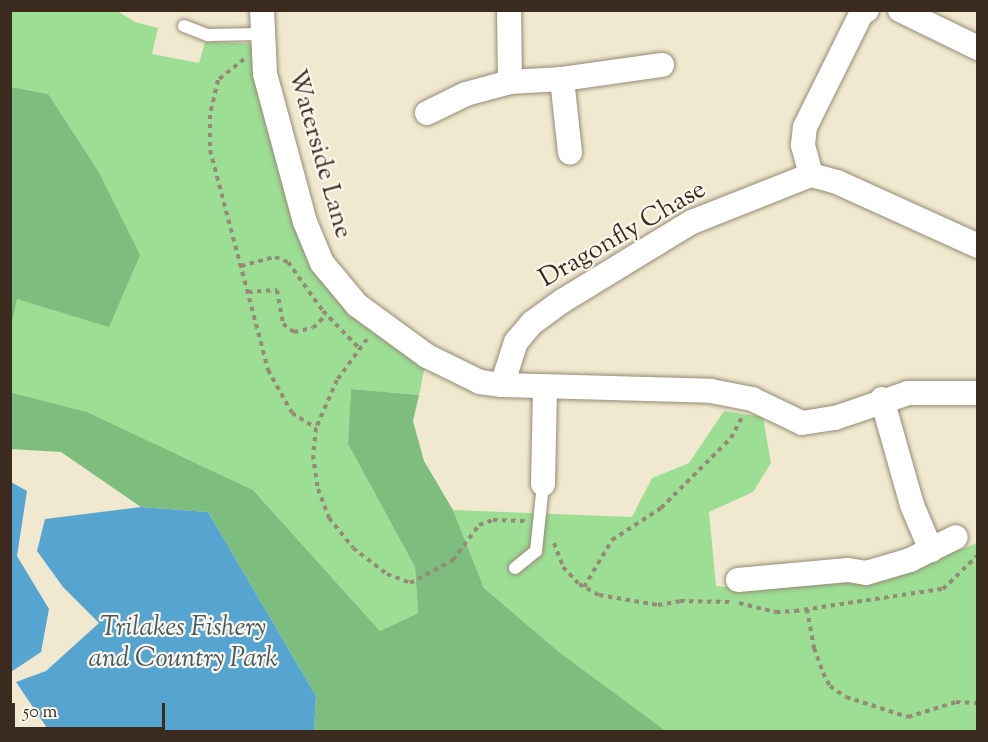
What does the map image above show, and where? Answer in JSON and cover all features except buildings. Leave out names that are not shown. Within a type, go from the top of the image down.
[{"type":"street","name":"Waterside Lane","points":[[262,10],[262,59],[304,222],[322,263],[357,305],[427,356],[480,382],[545,387],[711,391],[752,399],[801,423],[835,418],[882,399],[908,393],[978,393]]},
{"type":"street","points":[[509,10],[510,82]]},
{"type":"street","points":[[867,10],[861,14],[805,127],[803,145],[811,175],[837,182],[978,246]]},
{"type":"street","points":[[900,10],[978,48]]},
{"type":"street","points":[[427,114],[466,94],[510,82],[562,79],[662,65]]},
{"type":"street","points":[[562,79],[570,153]]},
{"type":"street","name":"Dragonfly Chase","points":[[502,385],[516,342],[532,323],[564,300],[692,222],[811,175]]},
{"type":"street","points":[[543,484],[545,387]]},
{"type":"street","points":[[882,399],[912,505],[931,550]]},
{"type":"street","points":[[738,580],[848,570],[866,573],[931,550],[956,537]]},
{"type":"lane","points":[[184,26],[208,34],[262,34]]},
{"type":"lane","points":[[515,568],[536,551],[541,522],[543,484]]},
{"type":"path","points":[[262,59],[246,58],[218,80],[210,115],[210,150],[268,370],[280,396],[292,413],[316,429]]},
{"type":"path","points":[[241,266],[282,258],[326,315],[359,348]]},
{"type":"path","points":[[248,292],[277,290],[283,324],[294,332],[313,328],[326,315]]},
{"type":"path","points":[[382,323],[359,348],[337,380],[316,429],[313,455],[318,489],[329,518],[353,548],[387,574],[410,583],[453,560],[470,532],[493,520],[541,522]]},
{"type":"path","points":[[584,587],[612,540],[661,508],[731,438],[752,399]]},
{"type":"path","points":[[807,609],[814,648],[823,674],[830,686],[846,697],[908,717],[956,702],[978,703]]},
{"type":"green space","points":[[10,11],[117,11],[135,22],[158,28],[152,54],[199,63],[205,42],[262,44],[322,263],[427,356],[419,395],[351,389],[348,444],[415,567],[418,613],[380,631],[253,490],[87,412],[11,392],[11,326],[48,94],[11,87]]},
{"type":"green space","points":[[11,87],[48,94],[98,171],[140,255],[109,327],[17,299],[11,326]]},
{"type":"green space","points":[[351,389],[419,395],[413,421],[424,461],[453,510],[484,588],[559,652],[666,731],[314,731],[316,696],[208,512],[141,507],[61,452],[11,449],[10,392],[87,412],[253,490],[380,631],[418,613],[415,567],[348,444]]},
{"type":"green space","points":[[724,411],[763,417],[771,463],[753,492],[709,512],[716,586],[760,590],[889,577],[977,543],[977,731],[666,731],[559,652],[484,588],[453,510],[632,517],[652,478],[689,463]]},
{"type":"water","points":[[11,482],[27,491],[17,556],[49,609],[41,652],[11,672]]},
{"type":"water","name":"Trilakes Fishery and Country Park","points":[[141,507],[208,512],[316,696],[314,731],[49,731],[16,682],[46,671],[99,623],[63,587],[37,551],[45,519]]}]
